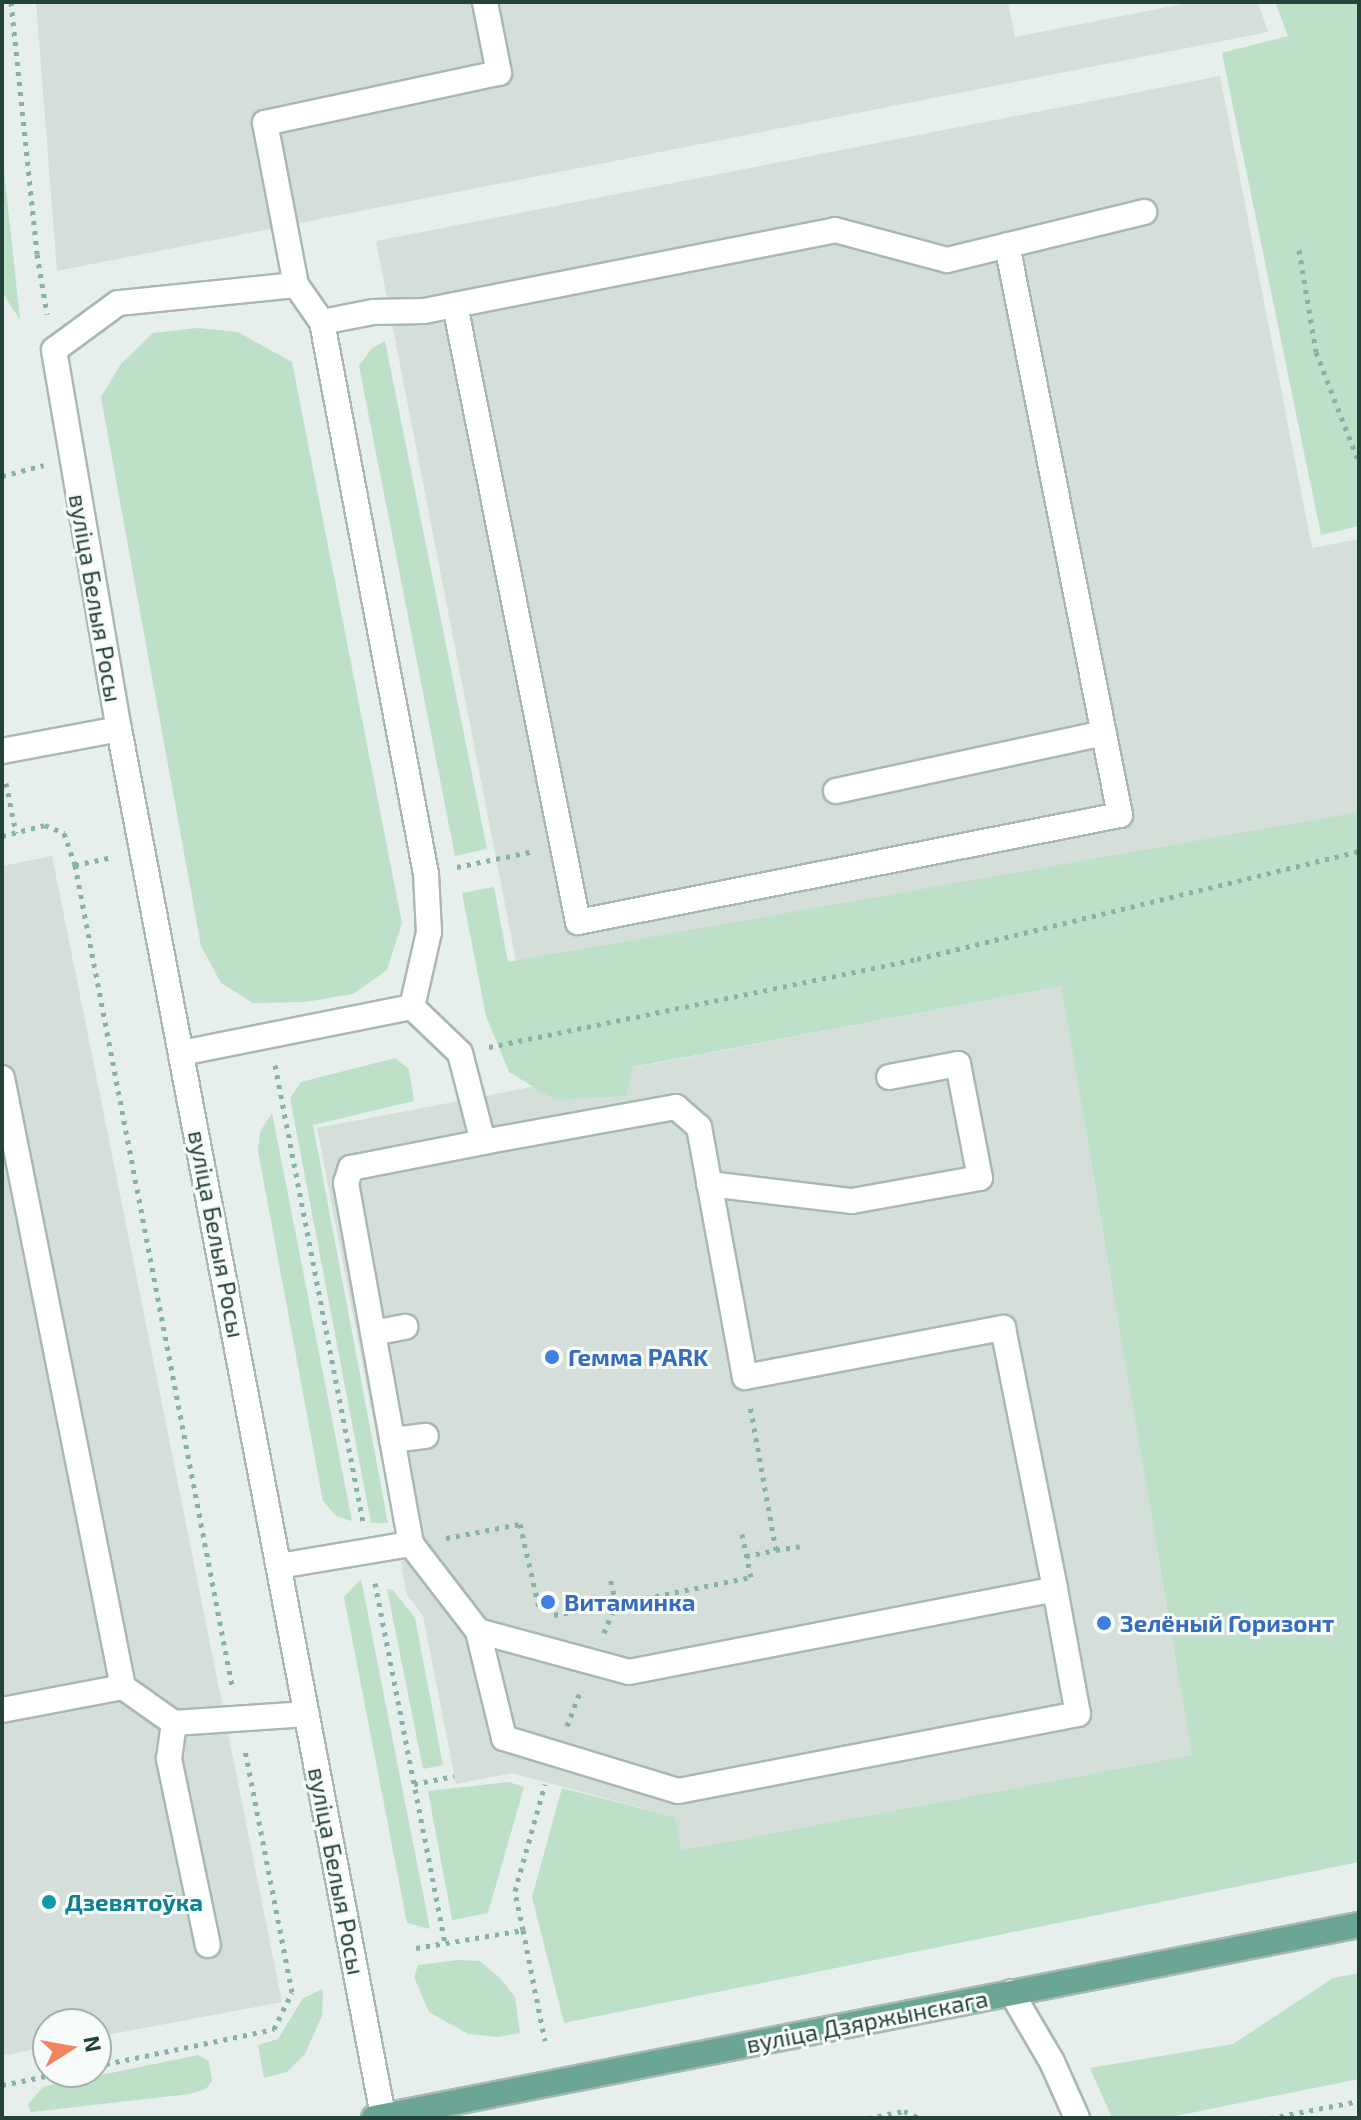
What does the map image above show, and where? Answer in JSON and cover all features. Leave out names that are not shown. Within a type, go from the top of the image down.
[{"type":"main road","name":"вуліца Дзяржынскага","points":[[380,2117],[1359,1925]]},
{"type":"street","points":[[412,1007],[429,932],[426,874],[322,322],[296,285],[265,123],[499,73],[485,2]]},
{"type":"street","points":[[322,322],[373,312],[424,311],[835,230],[947,260],[1144,212]]},
{"type":"street","points":[[455,305],[578,922],[1120,815],[1007,245]]},
{"type":"street","points":[[54,350],[118,303],[296,285]]},
{"type":"street","name":"вуліца Белыя Росы","points":[[54,350],[119,729],[307,1714],[380,2117]]},
{"type":"street","points":[[3,762],[119,729]]},
{"type":"street","points":[[836,791],[1104,733]]},
{"type":"street","points":[[182,1053],[412,1007]]},
{"type":"street","points":[[412,1007],[460,1053],[483,1142]]},
{"type":"street","points":[[709,1184],[852,1201],[980,1178],[958,1064],[889,1077]]},
{"type":"street","points":[[2,1078],[123,1687],[174,1723],[307,1714]]},
{"type":"street","points":[[676,1107],[699,1127],[745,1377],[1003,1328],[1078,1714],[678,1791],[504,1738],[478,1631],[411,1544],[346,1183],[351,1168],[483,1142],[676,1107]]},
{"type":"street","points":[[373,1333],[405,1327]]},
{"type":"street","points":[[392,1440],[426,1436]]},
{"type":"street","points":[[279,1566],[411,1544]]},
{"type":"street","points":[[478,1631],[629,1672],[1055,1589]]},
{"type":"street","points":[[2,1710],[123,1687]]},
{"type":"street","points":[[174,1723],[169,1759],[208,1945]]},
{"type":"street","points":[[1011,1992],[1052,2062],[1077,2118]]},
{"type":"path","points":[[11,2],[37,254],[54,350]]},
{"type":"path","points":[[1299,250],[1316,352],[1359,463]]},
{"type":"path","points":[[2,476],[72,458]]},
{"type":"path","points":[[3,762],[16,833]]},
{"type":"path","points":[[2,836],[45,825],[64,833],[75,865],[292,1992],[274,2029],[112,2063]]},
{"type":"path","points":[[468,864],[536,850]]},
{"type":"path","points":[[460,1053],[917,959],[1359,851]]},
{"type":"path","points":[[269,1038],[445,1943]]},
{"type":"path","points":[[745,1377],[776,1550]]},
{"type":"path","points":[[411,1544],[520,1524],[538,1611],[559,1616],[751,1577],[741,1530]]},
{"type":"path","points":[[746,1556],[800,1546]]},
{"type":"path","points":[[610,1577],[616,1604]]},
{"type":"path","points":[[414,1784],[454,1776]]},
{"type":"path","points":[[545,1782],[515,1891],[545,2041]]},
{"type":"path","points":[[416,1948],[523,1930]]},
{"type":"path","points":[[2,2085],[32,2079]]},
{"type":"path","points":[[1270,2118],[1359,2101]]},
{"type":"path","points":[[868,2118],[904,2111],[920,2118]]},
{"type":"shaded area","points":[[36,2],[1008,2],[1015,37],[1193,2],[1258,2],[1268,32],[57,271]]},
{"type":"shaded area","points":[[1220,76],[1312,548],[1359,539],[1359,834],[523,997],[376,241]]},
{"type":"shaded area","points":[[52,856],[282,2002],[112,2034],[112,2008],[32,2008],[32,2049],[2,2056],[2,866]]},
{"type":"shaded area","points":[[1061,986],[1192,1755],[682,1850],[675,1817],[512,1773],[456,1784],[423,1616],[407,1595],[317,1128]]},
{"type":"green space","points":[[1275,2],[1359,2],[1359,526],[1321,535],[1222,53],[1288,36]]},
{"type":"green space","points":[[2,151],[20,320],[2,292]]},
{"type":"green space","points":[[197,328],[238,332],[292,362],[402,923],[387,970],[353,994],[305,1002],[253,1003],[221,983],[201,946],[101,397],[121,364],[153,333]]},
{"type":"green space","points":[[385,341],[487,849],[455,856],[359,366],[372,348]]},
{"type":"green space","points":[[1359,812],[1359,1862],[564,2023],[532,1897],[562,1788],[675,1817],[682,1850],[1192,1755],[1061,986],[633,1067],[626,1096],[555,1100],[509,1072],[486,1016],[462,893],[494,887],[508,962]]},
{"type":"green space","points":[[395,1058],[409,1069],[414,1101],[313,1125],[388,1523],[371,1523],[290,1098],[301,1082]]},
{"type":"green space","points":[[272,1113],[352,1521],[336,1516],[323,1501],[258,1151],[260,1132]]},
{"type":"green space","points":[[361,1579],[430,1929],[407,1923],[344,1597]]},
{"type":"green space","points":[[387,1589],[393,1590],[415,1618],[443,1765],[423,1769]]},
{"type":"green space","points":[[509,1782],[524,1787],[488,1913],[452,1920],[428,1791]]},
{"type":"green space","points":[[458,1960],[480,1961],[500,1978],[515,1997],[520,2033],[498,2037],[468,2034],[429,2012],[414,1977],[418,1965]]},
{"type":"green space","points":[[1359,1973],[1359,2079],[1166,2118],[1112,2118],[1090,2068],[1233,2044],[1333,1978]]},
{"type":"green space","points":[[323,1989],[322,2016],[305,2054],[287,2072],[264,2078],[258,2045],[278,2039],[303,1998]]},
{"type":"green space","points":[[198,2055],[209,2061],[212,2081],[206,2089],[190,2094],[31,2112],[28,2104],[42,2088],[112,2088],[112,2073]]},
{"type":"place","name":"Гемма PARK","points":[[552,1357]]},
{"type":"place","name":"Витаминка","points":[[548,1602]]},
{"type":"place","name":"Зелёный Горизонт","points":[[1104,1623]]},
{"type":"place","name":"Дзевятоўка","points":[[49,1902]]}]
